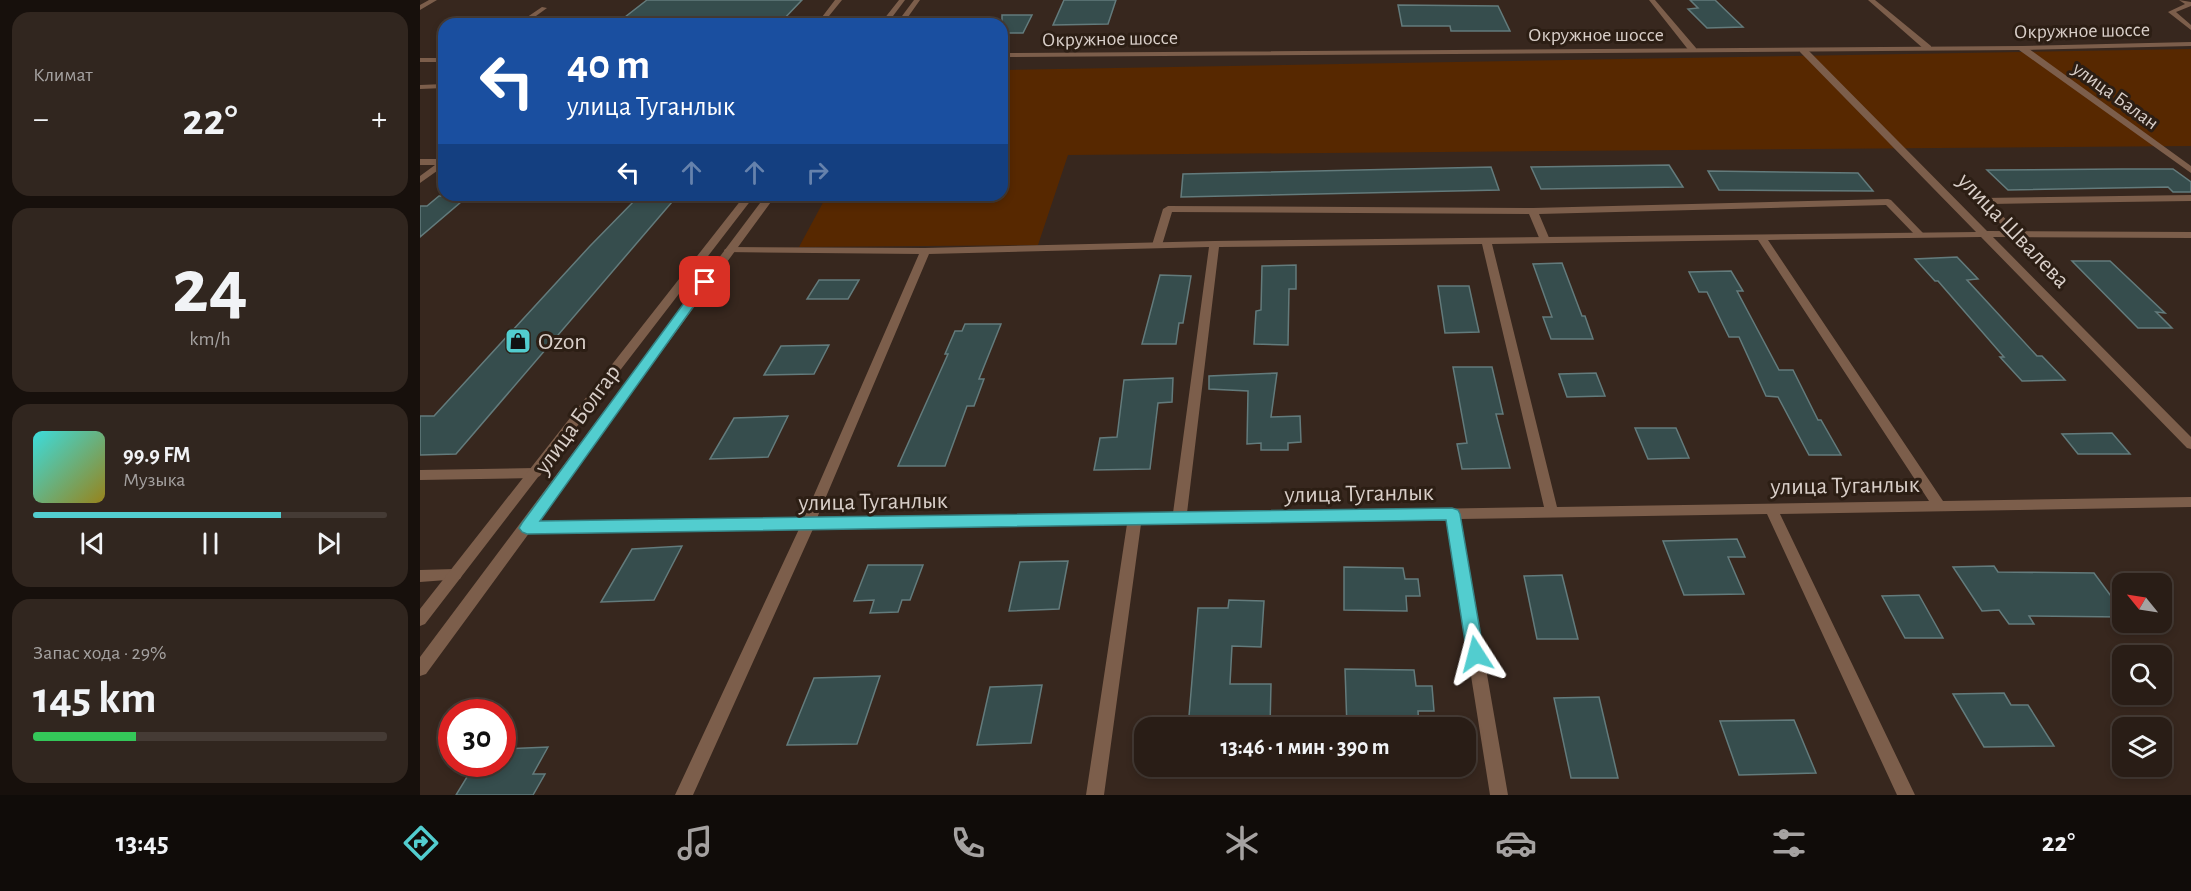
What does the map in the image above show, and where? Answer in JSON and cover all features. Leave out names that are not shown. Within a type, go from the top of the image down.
[{"type":"street","points":[[420,8],[434,0]]},
{"type":"street","points":[[824,18],[839,0]]},
{"type":"street","points":[[887,18],[902,0]]},
{"type":"street","points":[[904,18],[917,0]]},
{"type":"street","points":[[1652,0],[1693,50]]},
{"type":"street","points":[[1871,0],[1928,48]]},
{"type":"street","points":[[2182,0],[2190,4],[2171,12],[2191,28]]},
{"type":"street","points":[[529,18],[544,8]]},
{"type":"street","name":"Окружное шоссе","points":[[1008,56],[2022,48],[2191,44]]},
{"type":"street","name":"улица Балан","points":[[2022,48],[2191,170]]},
{"type":"street","name":"улица Швалева","points":[[1803,50],[2191,445]]},
{"type":"street","points":[[420,60],[438,60]]},
{"type":"street","points":[[420,87],[438,87]]},
{"type":"street","points":[[420,162],[438,162]]},
{"type":"street","points":[[420,180],[438,166]]},
{"type":"street","points":[[2016,234],[1982,201],[2191,198]]},
{"type":"street","name":"улица Болгар","points":[[420,620],[745,201]]},
{"type":"street","name":"улица Болгар","points":[[420,669],[527,528],[680,314],[766,201]]},
{"type":"street","points":[[1157,245],[1168,209],[1533,211],[1888,202],[1920,235]]},
{"type":"street","points":[[1533,211],[1545,240]]},
{"type":"street","points":[[729,250],[925,251],[1215,244],[1761,237],[2016,234],[2191,235]]},
{"type":"street","points":[[1761,237],[1940,506]]},
{"type":"street","points":[[1486,241],[1552,512]]},
{"type":"street","points":[[1179,519],[1215,244]]},
{"type":"street","points":[[684,795],[808,524],[925,251]]},
{"type":"street","points":[[420,475],[535,473]]},
{"type":"street","name":"улица Туганлык","points":[[527,528],[2191,502]]},
{"type":"street","points":[[1771,508],[1905,795]]},
{"type":"street","points":[[1452,514],[1499,795]]},
{"type":"street","points":[[1095,795],[1135,519]]},
{"type":"street","points":[[420,576],[455,575]]},
{"type":"shaded area","points":[[2191,49],[2191,146],[1068,155],[1038,245],[799,247],[824,201],[1008,201],[1008,70]]},
{"type":"building","points":[[647,0],[802,0],[785,18],[624,18]]},
{"type":"building","points":[[1064,0],[1116,0],[1108,24],[1053,25]]},
{"type":"building","points":[[1690,0],[1715,0],[1743,27],[1707,28],[1688,9],[1698,8]]},
{"type":"building","points":[[1398,5],[1498,6],[1510,31],[1451,31],[1450,26],[1402,26]]},
{"type":"building","points":[[1002,15],[1032,15],[1023,33],[1008,33],[1008,18],[1002,18]]},
{"type":"building","points":[[1669,165],[1683,187],[1541,189],[1531,167]]},
{"type":"building","points":[[1491,167],[1499,190],[1181,197],[1183,174]]},
{"type":"building","points":[[2173,169],[2191,182],[2191,192],[2173,192],[2168,187],[2008,190],[1987,170]]},
{"type":"building","points":[[1708,171],[1858,173],[1873,191],[1719,190]]},
{"type":"building","points":[[438,197],[438,201],[462,201],[420,237],[420,206],[427,206]]},
{"type":"building","points":[[634,201],[673,201],[456,454],[420,455],[420,416],[434,416]]},
{"type":"building","points":[[1957,257],[1978,279],[1967,280],[2037,356],[2042,356],[2065,380],[2022,381],[1938,281],[1935,281],[1915,259]]},
{"type":"building","points":[[2072,261],[2110,261],[2165,313],[2156,312],[2172,328],[2138,328]]},
{"type":"building","points":[[1562,263],[1593,339],[1551,339],[1543,317],[1552,317],[1533,264]]},
{"type":"building","points":[[1296,265],[1296,289],[1289,289],[1288,345],[1254,344],[1256,311],[1261,310],[1262,266]]},
{"type":"building","points":[[1731,271],[1743,291],[1737,291],[1779,370],[1793,370],[1818,420],[1821,420],[1841,455],[1809,455],[1778,397],[1766,396],[1739,337],[1729,337],[1707,292],[1699,292],[1689,272]]},
{"type":"building","points":[[1160,275],[1191,276],[1183,323],[1179,323],[1176,344],[1142,344]]},
{"type":"building","points":[[819,280],[859,280],[848,299],[807,299]]},
{"type":"building","points":[[1438,286],[1469,286],[1479,332],[1445,333]]},
{"type":"building","points":[[965,324],[1001,324],[979,379],[984,379],[974,406],[967,406],[945,466],[898,466],[948,354],[945,354],[955,331],[962,331]]},
{"type":"building","points":[[829,345],[814,374],[764,375],[781,346]]},
{"type":"building","points":[[1453,367],[1492,367],[1503,414],[1496,414],[1510,468],[1462,469],[1457,444],[1467,443]]},
{"type":"building","points":[[1277,373],[1271,417],[1300,416],[1301,442],[1288,443],[1288,450],[1261,450],[1261,443],[1247,444],[1248,391],[1209,389],[1209,376]]},
{"type":"building","points":[[1596,373],[1605,396],[1567,397],[1559,374]]},
{"type":"building","points":[[1173,378],[1172,402],[1158,403],[1150,469],[1094,470],[1100,438],[1117,437],[1124,380]]},
{"type":"building","points":[[788,416],[768,457],[710,459],[734,418]]},
{"type":"building","points":[[1635,428],[1676,428],[1689,458],[1648,459]]},
{"type":"building","points":[[2112,433],[2130,454],[2078,454],[2062,434]]},
{"type":"building","points":[[1737,539],[1745,557],[1728,557],[1744,594],[1684,595],[1663,541]]},
{"type":"building","points":[[682,546],[654,600],[601,602],[632,549]]},
{"type":"building","points":[[1068,561],[1059,609],[1009,611],[1020,562]]},
{"type":"building","points":[[868,565],[923,565],[910,600],[902,600],[898,612],[870,613],[874,600],[854,601]]},
{"type":"building","points":[[1994,566],[1998,572],[2094,573],[2112,597],[2112,617],[2029,616],[2034,624],[2009,624],[1999,610],[1982,611],[1953,567]]},
{"type":"building","points":[[1344,567],[1403,568],[1405,579],[1418,579],[1420,596],[1406,596],[1407,611],[1344,610]]},
{"type":"building","points":[[1562,575],[1578,639],[1537,639],[1524,576]]},
{"type":"building","points":[[1919,595],[1943,638],[1905,638],[1882,596]]},
{"type":"building","points":[[1229,600],[1264,601],[1261,647],[1232,646],[1230,684],[1271,684],[1270,717],[1189,717],[1198,608],[1228,608]]},
{"type":"building","points":[[1345,669],[1414,670],[1416,686],[1432,686],[1434,711],[1418,711],[1418,717],[1347,717]]},
{"type":"building","points":[[880,676],[857,744],[787,745],[814,678]]},
{"type":"building","points":[[1042,685],[1031,743],[977,745],[990,687]]},
{"type":"building","points":[[2004,693],[2011,705],[2028,705],[2054,746],[1984,747],[1953,694]]},
{"type":"building","points":[[1599,697],[1618,778],[1571,778],[1554,698]]},
{"type":"building","points":[[1794,720],[1816,773],[1739,775],[1720,721]]},
{"type":"building","points":[[548,747],[533,774],[545,774],[533,795],[456,795],[467,777],[516,777],[516,748]]},
{"type":"place","name":"Ozon","points":[[518,341]]},
{"type":"route","points":[[705,282],[527,528],[1452,514],[1476,654]]}]
